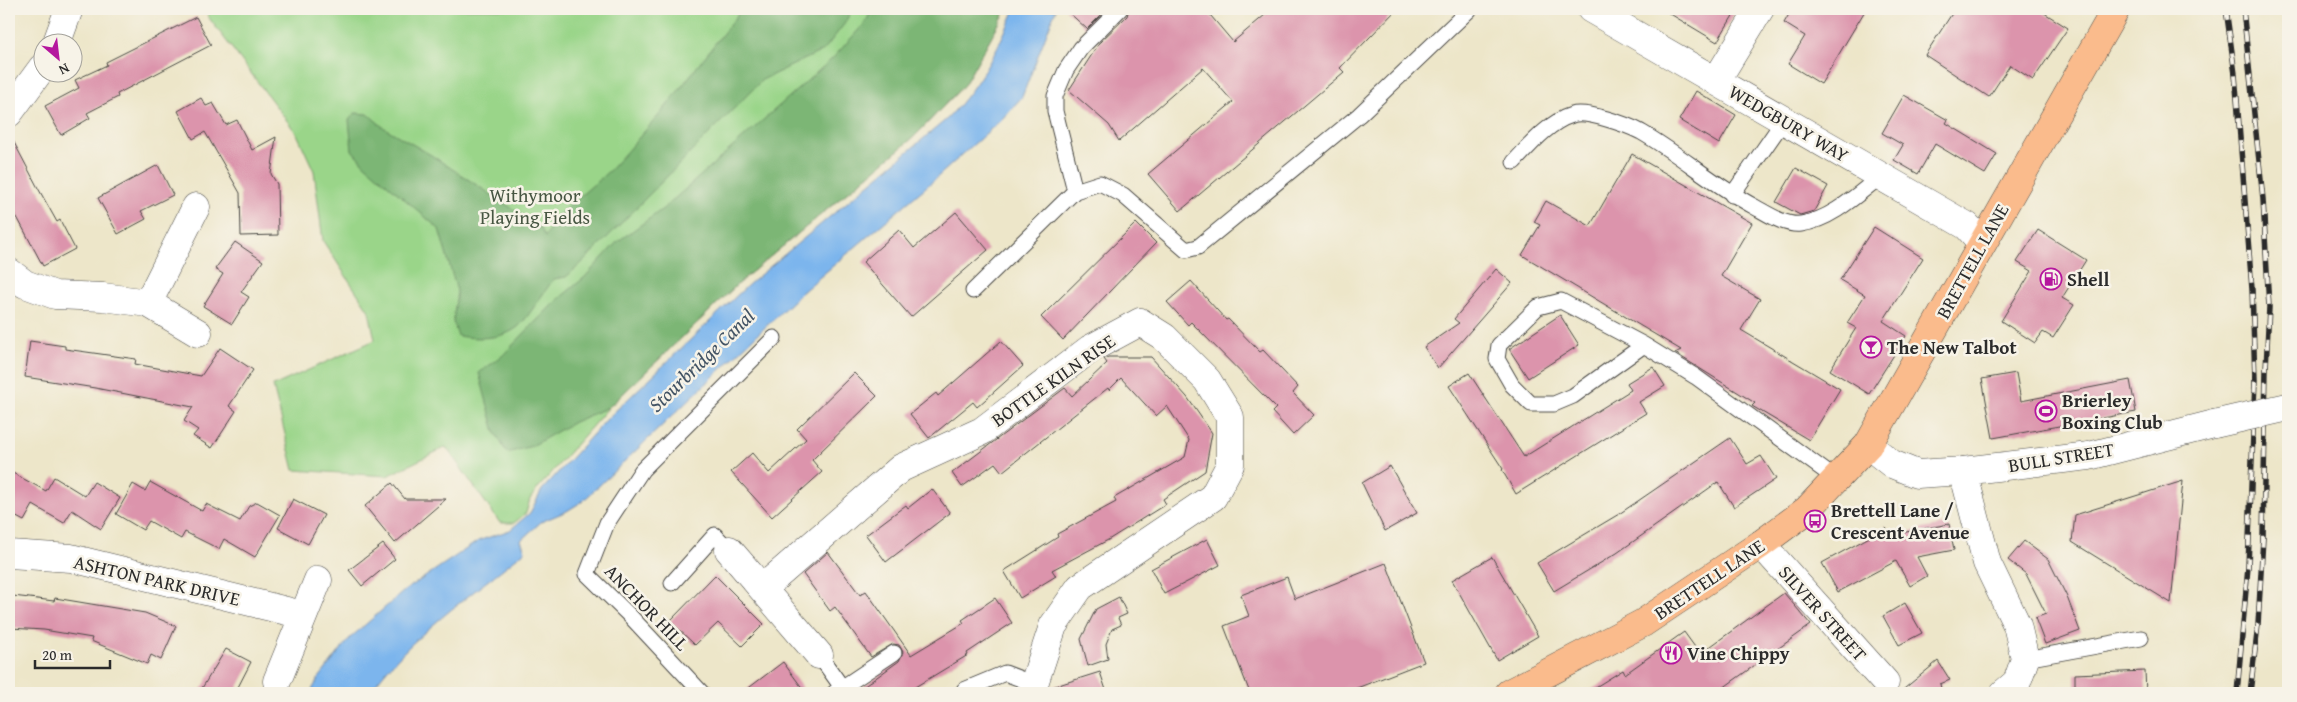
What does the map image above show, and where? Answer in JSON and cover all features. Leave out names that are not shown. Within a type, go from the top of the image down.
[{"type":"main road","name":"BRETTELL LANE","points":[[1509,693],[1643,622],[1762,544],[1807,510],[1868,445],[2116,9]]},
{"type":"street","points":[[61,32],[69,9]]},
{"type":"street","name":"WEDGBURY WAY","points":[[1592,9],[1967,226],[1982,243]]},
{"type":"street","points":[[1716,81],[1760,9]]},
{"type":"street","points":[[9,113],[32,82]]},
{"type":"street","points":[[148,303],[196,207]]},
{"type":"street","points":[[9,272],[25,284],[56,295],[103,297],[148,303],[198,333]]},
{"type":"street","name":"BOTTLE KILN RISE","points":[[763,588],[901,468],[982,431],[1090,349],[1140,322],[1164,337],[1207,380],[1230,417],[1230,465],[1213,497],[1080,587],[1053,626],[1033,688]]},
{"type":"street","name":"BULL STREET","points":[[1868,445],[1892,464],[1917,474],[1963,471],[2089,456],[2288,407]]},
{"type":"street","points":[[1963,471],[1987,563],[2017,625],[2025,659],[2017,682],[2004,693]]},
{"type":"street","name":"SILVER STREET","points":[[1762,544],[1885,682]]},
{"type":"street","points":[[728,550],[763,588],[819,655]]},
{"type":"street","name":"ASHTON PARK DRIVE","points":[[9,554],[70,558],[303,615]]},
{"type":"street","points":[[277,681],[318,580]]},
{"type":"lane","points":[[1075,191],[1055,111],[1055,96],[1066,70],[1081,48],[1120,9]]},
{"type":"lane","points":[[973,291],[1075,191],[1100,183],[1123,195],[1186,250],[1198,247],[1359,115],[1470,9]]},
{"type":"lane","points":[[1514,162],[1534,140],[1559,121],[1574,114],[1589,114],[1639,131],[1732,195],[1781,221],[1799,224],[1822,218],[1882,176]]},
{"type":"lane","points":[[1732,195],[1784,120]]},
{"type":"lane","points":[[1644,344],[1573,396],[1554,404],[1532,404],[1512,385],[1497,359],[1498,345],[1538,308],[1561,301],[1644,344],[1696,377],[1836,479]]},
{"type":"lane","name":"ANCHOR HILL","points":[[702,693],[631,617],[587,574],[606,523],[642,470],[774,338]]},
{"type":"lane","points":[[672,583],[715,535],[728,550]]},
{"type":"lane","points":[[2025,659],[2141,638]]},
{"type":"lane","points":[[819,655],[841,691],[894,653]]},
{"type":"lane","points":[[964,690],[1005,673],[1033,688]]},
{"type":"green space","name":"Withymoor Playing Fields","points":[[206,9],[1007,9],[964,85],[914,137],[740,282],[609,407],[539,487],[530,499],[526,513],[514,523],[500,523],[446,447],[387,476],[294,470],[273,386],[375,340],[369,311],[323,241],[314,171],[297,134],[209,18]]},
{"type":"green space","points":[[742,9],[852,9],[845,23],[824,50],[762,80],[582,263],[566,277],[554,279],[527,317],[513,331],[481,338],[458,336],[453,322],[457,291],[439,229],[364,164],[352,150],[349,120],[355,113],[368,114],[383,127],[431,155],[539,226],[545,237],[554,219],[610,170],[661,113]]},
{"type":"green space","points":[[873,9],[1007,9],[964,85],[914,137],[740,282],[609,407],[574,422],[532,446],[507,453],[495,432],[479,373],[502,356],[555,302],[585,277],[617,242],[664,208],[833,58],[864,24]]},
{"type":"water","name":"Stourbridge Canal","points":[[1015,9],[1056,9],[1022,97],[1002,119],[933,181],[800,294],[583,501],[567,511],[541,522],[521,540],[525,551],[463,600],[402,653],[369,693],[310,693],[319,678],[350,638],[404,591],[478,541],[510,530],[530,513],[542,490],[608,418],[748,285],[948,118],[970,92],[987,66]]},
{"type":"building","points":[[1065,9],[1107,9],[1087,29]]},
{"type":"building","points":[[1129,9],[1205,9],[1233,42],[1272,9],[1397,9],[1340,68],[1344,72],[1180,211],[1148,174],[1233,102],[1203,68],[1119,141],[1109,125],[1069,90],[1100,42],[1127,16]]},
{"type":"building","points":[[1662,9],[1737,9],[1717,42]]},
{"type":"building","points":[[1792,9],[1866,9],[1821,84],[1788,64],[1805,36],[1784,23]]},
{"type":"building","points":[[1955,9],[2038,9],[2068,28],[2033,80],[2010,65],[1989,97],[1925,55]]},
{"type":"building","points":[[196,17],[211,45],[117,94],[118,97],[87,113],[90,118],[61,135],[45,106],[79,88],[76,82],[82,82],[82,77],[107,65],[106,62]]},
{"type":"building","points":[[1696,91],[1736,115],[1719,144],[1679,120]]},
{"type":"building","points":[[1904,95],[1948,120],[1946,123],[1997,154],[1985,174],[1935,144],[1918,174],[1894,160],[1903,145],[1882,133]]},
{"type":"building","points":[[201,98],[206,106],[213,103],[226,125],[237,120],[252,150],[276,137],[271,174],[277,184],[278,235],[241,236],[240,193],[205,132],[193,139],[178,111]]},
{"type":"building","points":[[9,133],[57,222],[60,220],[75,249],[43,266],[9,202]]},
{"type":"building","points":[[1632,154],[1752,223],[1721,276],[1760,299],[1741,330],[1840,389],[1809,440],[1752,406],[1755,403],[1675,353],[1681,350],[1522,255],[1540,225],[1534,222],[1546,201],[1590,226]]},
{"type":"building","points":[[158,165],[173,195],[141,211],[146,219],[118,234],[98,198]]},
{"type":"building","points":[[1796,168],[1828,186],[1814,211],[1800,215],[1776,202]]},
{"type":"building","points":[[956,212],[988,250],[911,317],[863,262],[899,230],[914,248]]},
{"type":"building","points":[[1136,223],[1156,243],[1063,340],[1041,317]]},
{"type":"building","points":[[1874,227],[1923,258],[1883,321],[1906,336],[1869,394],[1830,370],[1856,328],[1847,323],[1865,295],[1840,280]]},
{"type":"building","points":[[2038,230],[2086,260],[2062,298],[2074,305],[2053,338],[2043,332],[2035,343],[2001,321],[2032,271],[2017,262]]},
{"type":"building","points":[[235,242],[263,261],[241,292],[249,297],[232,324],[203,306],[223,274],[215,269]]},
{"type":"building","points":[[1496,269],[1512,283],[1438,368],[1424,347],[1459,323],[1454,319]]},
{"type":"building","points":[[1191,281],[1226,320],[1228,319],[1260,352],[1263,350],[1298,387],[1293,393],[1314,415],[1293,435],[1272,412],[1276,408],[1191,322],[1188,325],[1167,302]]},
{"type":"building","points":[[1560,315],[1579,345],[1528,378],[1509,349]]},
{"type":"building","points":[[30,341],[65,346],[65,349],[136,359],[135,364],[201,376],[220,348],[253,370],[229,406],[236,411],[212,448],[193,436],[198,430],[184,421],[193,407],[25,377]]},
{"type":"building","points":[[1001,341],[1023,366],[977,407],[973,402],[929,438],[910,414],[936,393],[938,396]]},
{"type":"building","points":[[1108,357],[1151,357],[1187,397],[1212,433],[1205,471],[1163,499],[1166,504],[1108,540],[1052,570],[1056,576],[1020,598],[1004,571],[1058,537],[1057,534],[1116,502],[1114,498],[1185,457],[1189,440],[1167,406],[1156,416],[1121,378],[1109,390],[1108,388],[1002,472],[995,463],[962,487],[952,473],[1065,388],[1072,396],[1107,363],[1104,359]]},
{"type":"building","points":[[1653,367],[1665,386],[1639,402],[1646,413],[1516,494],[1503,469],[1449,386],[1469,373],[1524,457],[1631,390],[1627,383]]},
{"type":"building","points":[[854,373],[877,396],[812,460],[822,472],[772,517],[731,472],[752,453],[769,473],[806,439],[797,429]]},
{"type":"building","points":[[2016,373],[2021,401],[2130,380],[2136,412],[1993,438],[1982,379]]},
{"type":"building","points":[[1730,438],[1747,464],[1761,456],[1776,479],[1734,507],[1718,482],[1617,553],[1554,591],[1537,563],[1619,514]]},
{"type":"building","points":[[1390,466],[1417,513],[1385,531],[1362,483]]},
{"type":"building","points":[[9,471],[46,491],[54,477],[85,496],[94,482],[120,498],[101,529],[72,510],[64,523],[33,505],[24,521],[9,513]]},
{"type":"building","points":[[2183,481],[2171,603],[2072,542],[2075,515]]},
{"type":"building","points":[[150,482],[202,511],[206,504],[240,521],[249,506],[257,502],[280,515],[255,557],[224,539],[219,549],[185,532],[181,539],[149,521],[143,530],[116,514],[133,484],[145,491]]},
{"type":"building","points":[[392,483],[405,499],[446,499],[395,543],[365,506]]},
{"type":"building","points":[[932,489],[950,513],[886,562],[866,535],[906,505],[908,508]]},
{"type":"building","points":[[293,499],[324,515],[308,544],[278,528]]},
{"type":"building","points":[[1949,524],[1954,550],[1917,557],[1927,576],[1910,586],[1896,561],[1838,592],[1822,563],[1886,528],[1890,535]]},
{"type":"building","points":[[1207,539],[1220,565],[1164,594],[1151,569]]},
{"type":"building","points":[[2024,541],[2048,559],[2067,597],[2080,631],[2045,644],[2035,618],[2046,614],[2026,574],[2008,560]]},
{"type":"building","points":[[383,544],[395,559],[362,586],[349,570]]},
{"type":"building","points":[[828,552],[860,595],[866,591],[911,655],[964,623],[962,620],[995,598],[1012,623],[967,653],[968,655],[905,693],[855,693],[899,661],[903,652],[899,645],[893,644],[871,657],[835,607],[830,611],[803,574]]},
{"type":"building","points":[[1492,557],[1538,636],[1497,660],[1452,580]]},
{"type":"building","points":[[1386,563],[1424,662],[1344,693],[1250,693],[1224,626],[1249,616],[1241,595],[1287,577],[1295,599]]},
{"type":"building","points":[[715,575],[764,624],[742,646],[718,623],[695,645],[670,621]]},
{"type":"building","points":[[1784,593],[1811,625],[1716,693],[1586,693],[1623,670],[1625,674],[1684,632],[1700,654]]},
{"type":"building","points":[[13,596],[54,601],[55,598],[145,613],[176,626],[161,660],[151,655],[147,664],[91,641],[92,638],[44,630],[10,628]]},
{"type":"building","points":[[1119,597],[1127,614],[1118,618],[1121,625],[1112,629],[1106,644],[1108,659],[1088,666],[1081,639],[1096,609]]},
{"type":"building","points":[[1905,603],[1922,633],[1899,645],[1883,616]]},
{"type":"building","points":[[226,649],[251,662],[235,693],[199,693]]},
{"type":"building","points":[[1938,661],[1950,680],[1940,684],[1942,693],[1899,693]]},
{"type":"building","points":[[783,662],[806,693],[742,693]]},
{"type":"building","points":[[2145,671],[2146,693],[2075,693],[2075,674]]},
{"type":"building","points":[[1100,672],[1107,693],[1049,693],[1049,688]]},
{"type":"railway","points":[[2226,9],[2235,74],[2252,289],[2255,380],[2248,567],[2237,693]]},
{"type":"railway","points":[[2243,9],[2263,199],[2269,307],[2263,538],[2258,625],[2250,693]]},
{"type":"place","name":"Shell","points":[[2051,279]]},
{"type":"place","name":"The New Talbot","points":[[1871,347]]},
{"type":"place","name":"Brierley Boxing Club","points":[[2046,411]]},
{"type":"place","name":"Brettell Lane / Crescent Avenue","points":[[1815,521]]},
{"type":"place","name":"Vine Chippy","points":[[1671,653]]}]
